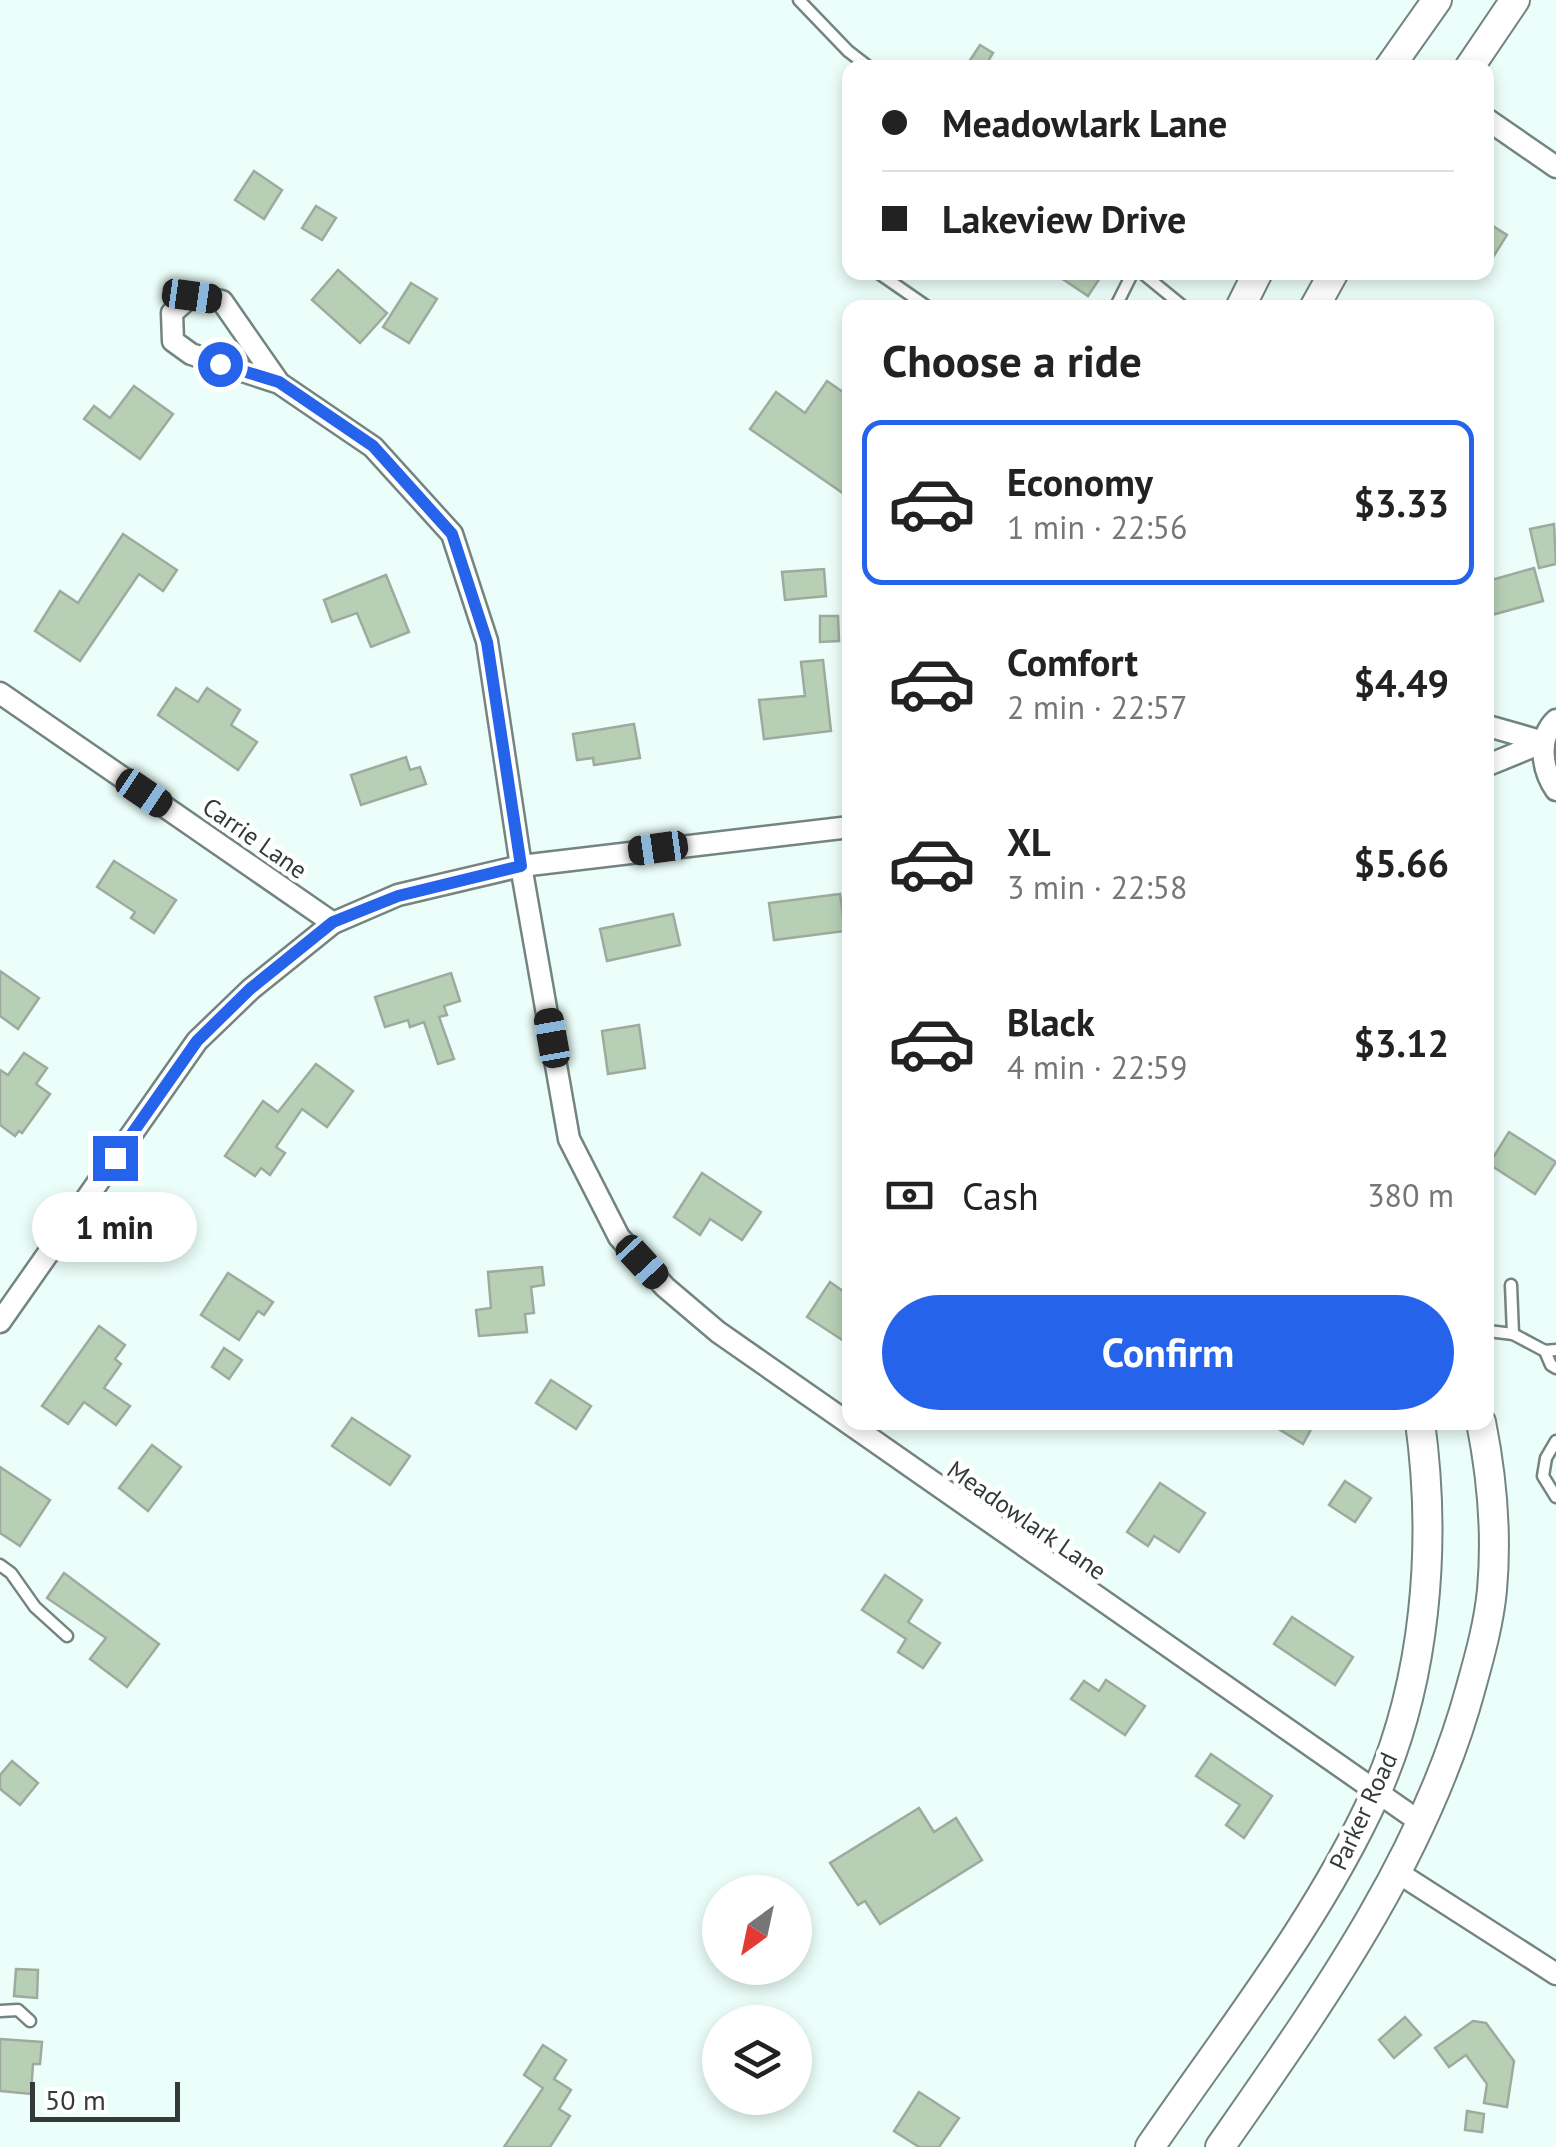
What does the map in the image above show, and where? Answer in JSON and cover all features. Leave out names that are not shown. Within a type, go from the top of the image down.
[{"type":"main road","points":[[1395,60],[1437,0]]},
{"type":"main road","points":[[1474,60],[1515,0]]},
{"type":"main road","name":"Parker Road","points":[[1150,2147],[1315,1906],[1376,1793],[1398,1733],[1417,1650],[1426,1566],[1421,1430]]},
{"type":"main road","points":[[1220,2147],[1310,2017],[1397,1872],[1422,1824],[1458,1734],[1492,1593],[1494,1541],[1483,1430]]},
{"type":"street","points":[[1494,124],[1556,167]]},
{"type":"street","name":"Meadowlark Lane","points":[[279,382],[222,301],[192,296],[172,312],[173,340],[191,354],[279,382],[373,446],[452,534],[487,642],[521,866],[570,1139],[619,1238],[665,1288],[718,1332],[842,1421]]},
{"type":"street","name":"Carrie Lane","points":[[0,693],[333,922]]},
{"type":"street","points":[[1556,720],[1547,728],[1544,742],[1548,778],[1556,790]]},
{"type":"street","points":[[1494,728],[1544,742]]},
{"type":"street","points":[[1494,762],[1544,742]]},
{"type":"street","points":[[0,1322],[197,1041],[250,989],[333,922],[398,896],[521,866],[842,828]]},
{"type":"street","name":"Meadowlark Lane","points":[[854,1430],[1422,1824]]},
{"type":"street","points":[[1397,1872],[1556,1974]]},
{"type":"lane","points":[[800,0],[860,60]]},
{"type":"lane","points":[[889,280],[918,300]]},
{"type":"lane","points":[[1147,280],[1174,300]]},
{"type":"lane","points":[[1511,1286],[1513,1334]]},
{"type":"lane","points":[[1494,1332],[1513,1334],[1550,1350],[1551,1365],[1556,1368]]},
{"type":"lane","points":[[1556,1442],[1546,1458],[1543,1476],[1556,1497]]},
{"type":"lane","points":[[0,1565],[11,1572],[35,1607],[67,1636]]},
{"type":"lane","points":[[0,2011],[18,2010],[30,2020]]},
{"type":"building","points":[[980,45],[993,53],[989,60],[970,60]]},
{"type":"building","points":[[254,171],[282,190],[264,219],[235,200]]},
{"type":"building","points":[[316,206],[336,218],[322,240],[302,228]]},
{"type":"building","points":[[1494,227],[1507,235],[1494,256]]},
{"type":"building","points":[[338,270],[387,313],[360,343],[312,300]]},
{"type":"building","points":[[1064,280],[1099,280],[1088,296]]},
{"type":"building","points":[[411,283],[437,299],[409,343],[383,327]]},
{"type":"building","points":[[827,381],[842,391],[842,492],[750,429],[776,392],[805,413]]},
{"type":"building","points":[[134,386],[173,414],[140,459],[84,419],[94,406],[110,418]]},
{"type":"building","points":[[1554,524],[1556,564],[1539,568],[1530,529]]},
{"type":"building","points":[[123,534],[177,570],[163,591],[139,574],[80,661],[35,631],[60,591],[78,603]]},
{"type":"building","points":[[1534,568],[1543,601],[1494,614],[1494,579]]},
{"type":"building","points":[[824,569],[826,596],[785,600],[782,572]]},
{"type":"building","points":[[386,575],[409,632],[371,647],[357,613],[332,622],[324,600]]},
{"type":"building","points":[[820,616],[838,616],[839,641],[820,642]]},
{"type":"building","points":[[823,660],[831,731],[764,739],[759,700],[805,696],[801,662]]},
{"type":"building","points":[[176,688],[198,702],[207,688],[240,710],[231,725],[257,742],[238,770],[158,715]]},
{"type":"building","points":[[634,724],[640,758],[594,765],[593,758],[577,760],[573,734]]},
{"type":"building","points":[[406,757],[410,770],[420,767],[426,784],[361,805],[351,775]]},
{"type":"building","points":[[114,861],[176,900],[154,933],[131,918],[135,912],[97,887]]},
{"type":"building","points":[[840,894],[842,931],[774,940],[769,903]]},
{"type":"building","points":[[673,914],[680,945],[607,961],[600,929]]},
{"type":"building","points":[[0,971],[39,998],[18,1029],[0,1016]]},
{"type":"building","points":[[451,973],[460,1001],[444,1006],[447,1015],[439,1017],[454,1059],[438,1064],[424,1022],[410,1027],[408,1020],[385,1027],[375,997]]},
{"type":"building","points":[[639,1025],[645,1068],[608,1074],[602,1031]]},
{"type":"building","points":[[24,1053],[47,1068],[36,1084],[50,1094],[22,1133],[19,1131],[15,1136],[0,1125],[0,1070],[8,1075]]},
{"type":"building","points":[[316,1064],[353,1091],[327,1127],[302,1109],[276,1147],[285,1153],[270,1175],[261,1168],[255,1176],[225,1156],[263,1101],[278,1112]]},
{"type":"building","points":[[1509,1132],[1556,1162],[1535,1194],[1494,1167],[1494,1156]]},
{"type":"building","points":[[702,1173],[761,1212],[742,1240],[710,1219],[700,1235],[674,1217]]},
{"type":"building","points":[[542,1267],[544,1285],[531,1287],[534,1313],[525,1314],[527,1332],[479,1336],[476,1310],[491,1308],[488,1272]]},
{"type":"building","points":[[228,1273],[273,1302],[264,1315],[258,1311],[239,1340],[201,1315]]},
{"type":"building","points":[[830,1282],[842,1290],[842,1340],[807,1317]]},
{"type":"building","points":[[99,1326],[125,1345],[115,1359],[121,1364],[104,1388],[130,1406],[116,1425],[84,1402],[68,1424],[42,1406]]},
{"type":"building","points":[[224,1348],[242,1360],[229,1379],[212,1367]]},
{"type":"building","points":[[551,1380],[591,1406],[576,1429],[536,1403]]},
{"type":"building","points":[[352,1418],[410,1456],[390,1485],[332,1446]]},
{"type":"building","points":[[1280,1430],[1311,1430],[1303,1444]]},
{"type":"building","points":[[152,1445],[181,1467],[148,1511],[119,1488]]},
{"type":"building","points":[[0,1467],[50,1500],[20,1546],[0,1533]]},
{"type":"building","points":[[1345,1481],[1371,1498],[1355,1522],[1329,1505]]},
{"type":"building","points":[[1160,1483],[1205,1513],[1179,1552],[1154,1536],[1148,1546],[1127,1532]]},
{"type":"building","points":[[64,1573],[159,1644],[127,1687],[90,1659],[106,1638],[47,1598]]},
{"type":"building","points":[[885,1575],[922,1600],[908,1622],[940,1643],[923,1668],[898,1652],[906,1639],[862,1610]]},
{"type":"building","points":[[1292,1617],[1353,1657],[1335,1685],[1274,1644]]},
{"type":"building","points":[[1106,1680],[1145,1706],[1125,1735],[1071,1699],[1084,1681],[1099,1691]]},
{"type":"building","points":[[1211,1754],[1272,1796],[1244,1838],[1226,1825],[1240,1805],[1196,1776]]},
{"type":"building","points":[[12,1761],[38,1783],[20,1805],[0,1789],[0,1775]]},
{"type":"building","points":[[919,1808],[934,1832],[956,1818],[982,1860],[880,1924],[865,1901],[858,1905],[830,1863]]},
{"type":"building","points":[[16,1969],[38,1970],[37,1998],[14,1996]]},
{"type":"building","points":[[1405,2017],[1421,2035],[1394,2058],[1379,2040]]},
{"type":"building","points":[[1473,2021],[1486,2023],[1514,2061],[1507,2107],[1484,2103],[1487,2084],[1466,2055],[1449,2067],[1435,2048]]},
{"type":"building","points":[[0,2039],[42,2042],[40,2064],[33,2064],[31,2094],[0,2091]]},
{"type":"building","points":[[543,2045],[566,2060],[554,2079],[571,2090],[559,2109],[570,2116],[550,2147],[504,2147],[543,2088],[524,2075]]},
{"type":"building","points":[[919,2092],[959,2118],[939,2147],[919,2147],[894,2131]]},
{"type":"building","points":[[1467,2111],[1484,2114],[1482,2132],[1465,2130]]},
{"type":"route","points":[[115,1158],[197,1041],[250,989],[333,922],[398,896],[521,866],[487,642],[452,534],[373,446],[279,382],[220,364]]}]
